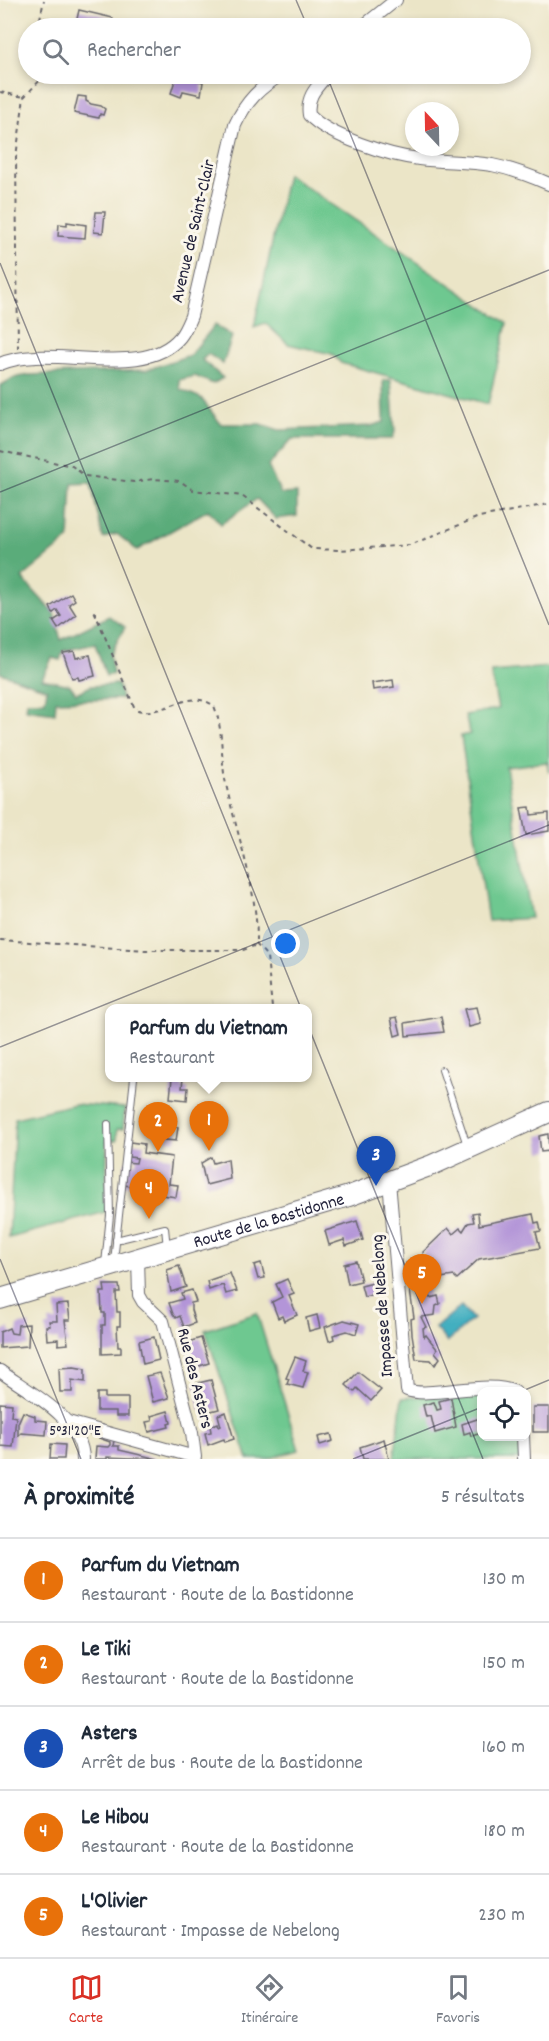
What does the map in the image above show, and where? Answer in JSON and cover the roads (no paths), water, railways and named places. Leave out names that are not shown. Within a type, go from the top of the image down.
[{"type":"main road","name":"Route de la Bastidonne","points":[[3,1299],[389,1181],[549,1112]]},
{"type":"street","points":[[380,18],[396,0]]},
{"type":"street","name":"Avenue de Saint-Clair","points":[[0,364],[18,357],[128,358],[149,356],[166,348],[180,337],[192,316],[235,125],[253,94],[268,84]]},
{"type":"street","points":[[321,84],[308,101],[309,115],[317,123],[400,155],[418,159],[493,165],[549,184]]},
{"type":"street","name":"Impasse de Nebelong","points":[[389,1181],[407,1390],[421,1392],[461,1388],[477,1389]]},
{"type":"street","name":"Rue des Asters","points":[[68,1422],[195,1457],[192,1433],[163,1321],[143,1302],[139,1295],[138,1257]]},
{"type":"street","points":[[0,1371],[68,1422],[83,1446],[83,1459]]},
{"type":"street","points":[[523,1441],[524,1459]]},
{"type":"lane","points":[[442,1070],[468,1148]]},
{"type":"lane","points":[[109,1266],[116,1240],[134,1082]]},
{"type":"lane","points":[[108,1124],[109,1266]]},
{"type":"lane","points":[[116,1240],[165,1227],[167,1248]]},
{"type":"water","points":[[461,1306],[473,1319],[447,1342],[435,1328]]},
{"type":"place","name":"Parfum du Vietnam","points":[[209,1151]]},
{"type":"place","name":"Le Tiki","points":[[158,1152]]},
{"type":"place","name":"Asters","points":[[376,1186]]},
{"type":"place","name":"Le Hibou","points":[[149,1219]]},
{"type":"place","name":"L'Olivier","points":[[422,1304]]}]
